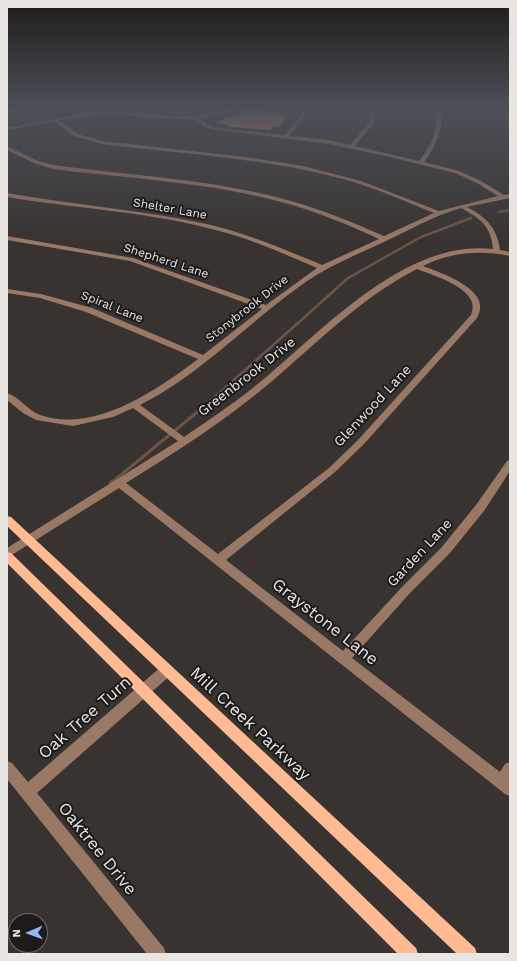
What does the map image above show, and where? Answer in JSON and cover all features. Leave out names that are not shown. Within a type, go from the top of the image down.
[{"type":"main road","name":"Mill Creek Parkway","points":[[7,520],[469,954]]},
{"type":"main road","points":[[7,555],[410,954]]},
{"type":"street","points":[[17,153],[29,159],[53,167],[224,189],[274,198],[316,210],[385,239]]},
{"type":"street","points":[[189,153],[270,163],[330,173],[374,187],[439,213]]},
{"type":"street","points":[[382,153],[448,169],[469,177],[507,197]]},
{"type":"street","points":[[421,162],[428,153]]},
{"type":"street","name":"Shelter Lane","points":[[7,196],[200,224],[246,237],[322,268]]},
{"type":"street","name":"Stonybrook Drive","points":[[7,396],[30,414],[40,418],[65,423],[94,420],[107,416],[133,404],[181,376],[267,308],[322,268],[439,213],[462,206],[507,197]]},
{"type":"street","points":[[462,206],[484,219],[495,235],[497,252]]},
{"type":"street","name":"Shepherd Lane","points":[[7,238],[131,259],[267,308]]},
{"type":"street","name":"Greenbrook Drive","points":[[7,555],[184,441],[245,398],[360,301],[416,266],[446,254],[467,251],[510,254]]},
{"type":"street","name":"Glenwood Lane","points":[[218,560],[332,470],[361,442],[474,316],[478,306],[470,292],[451,281],[416,266]]},
{"type":"street","name":"Spiral Lane","points":[[7,291],[41,296],[89,310],[204,358]]},
{"type":"street","points":[[133,404],[184,441]]},
{"type":"street","name":"Garden Lane","points":[[344,658],[445,550],[480,508],[510,463]]},
{"type":"street","name":"Graystone Lane","points":[[119,482],[506,785]]},
{"type":"street","name":"Oak Tree Turn","points":[[27,792],[167,670]]},
{"type":"street","name":"Oaktree Drive","points":[[7,768],[158,954]]},
{"type":"street","points":[[506,785],[510,769]]},
{"type":"waterway","points":[[499,212],[510,210]]},
{"type":"waterway","points":[[297,324],[348,278],[421,237],[471,218]]},
{"type":"waterway","points":[[112,482],[111,483],[206,405],[298,323]]}]
